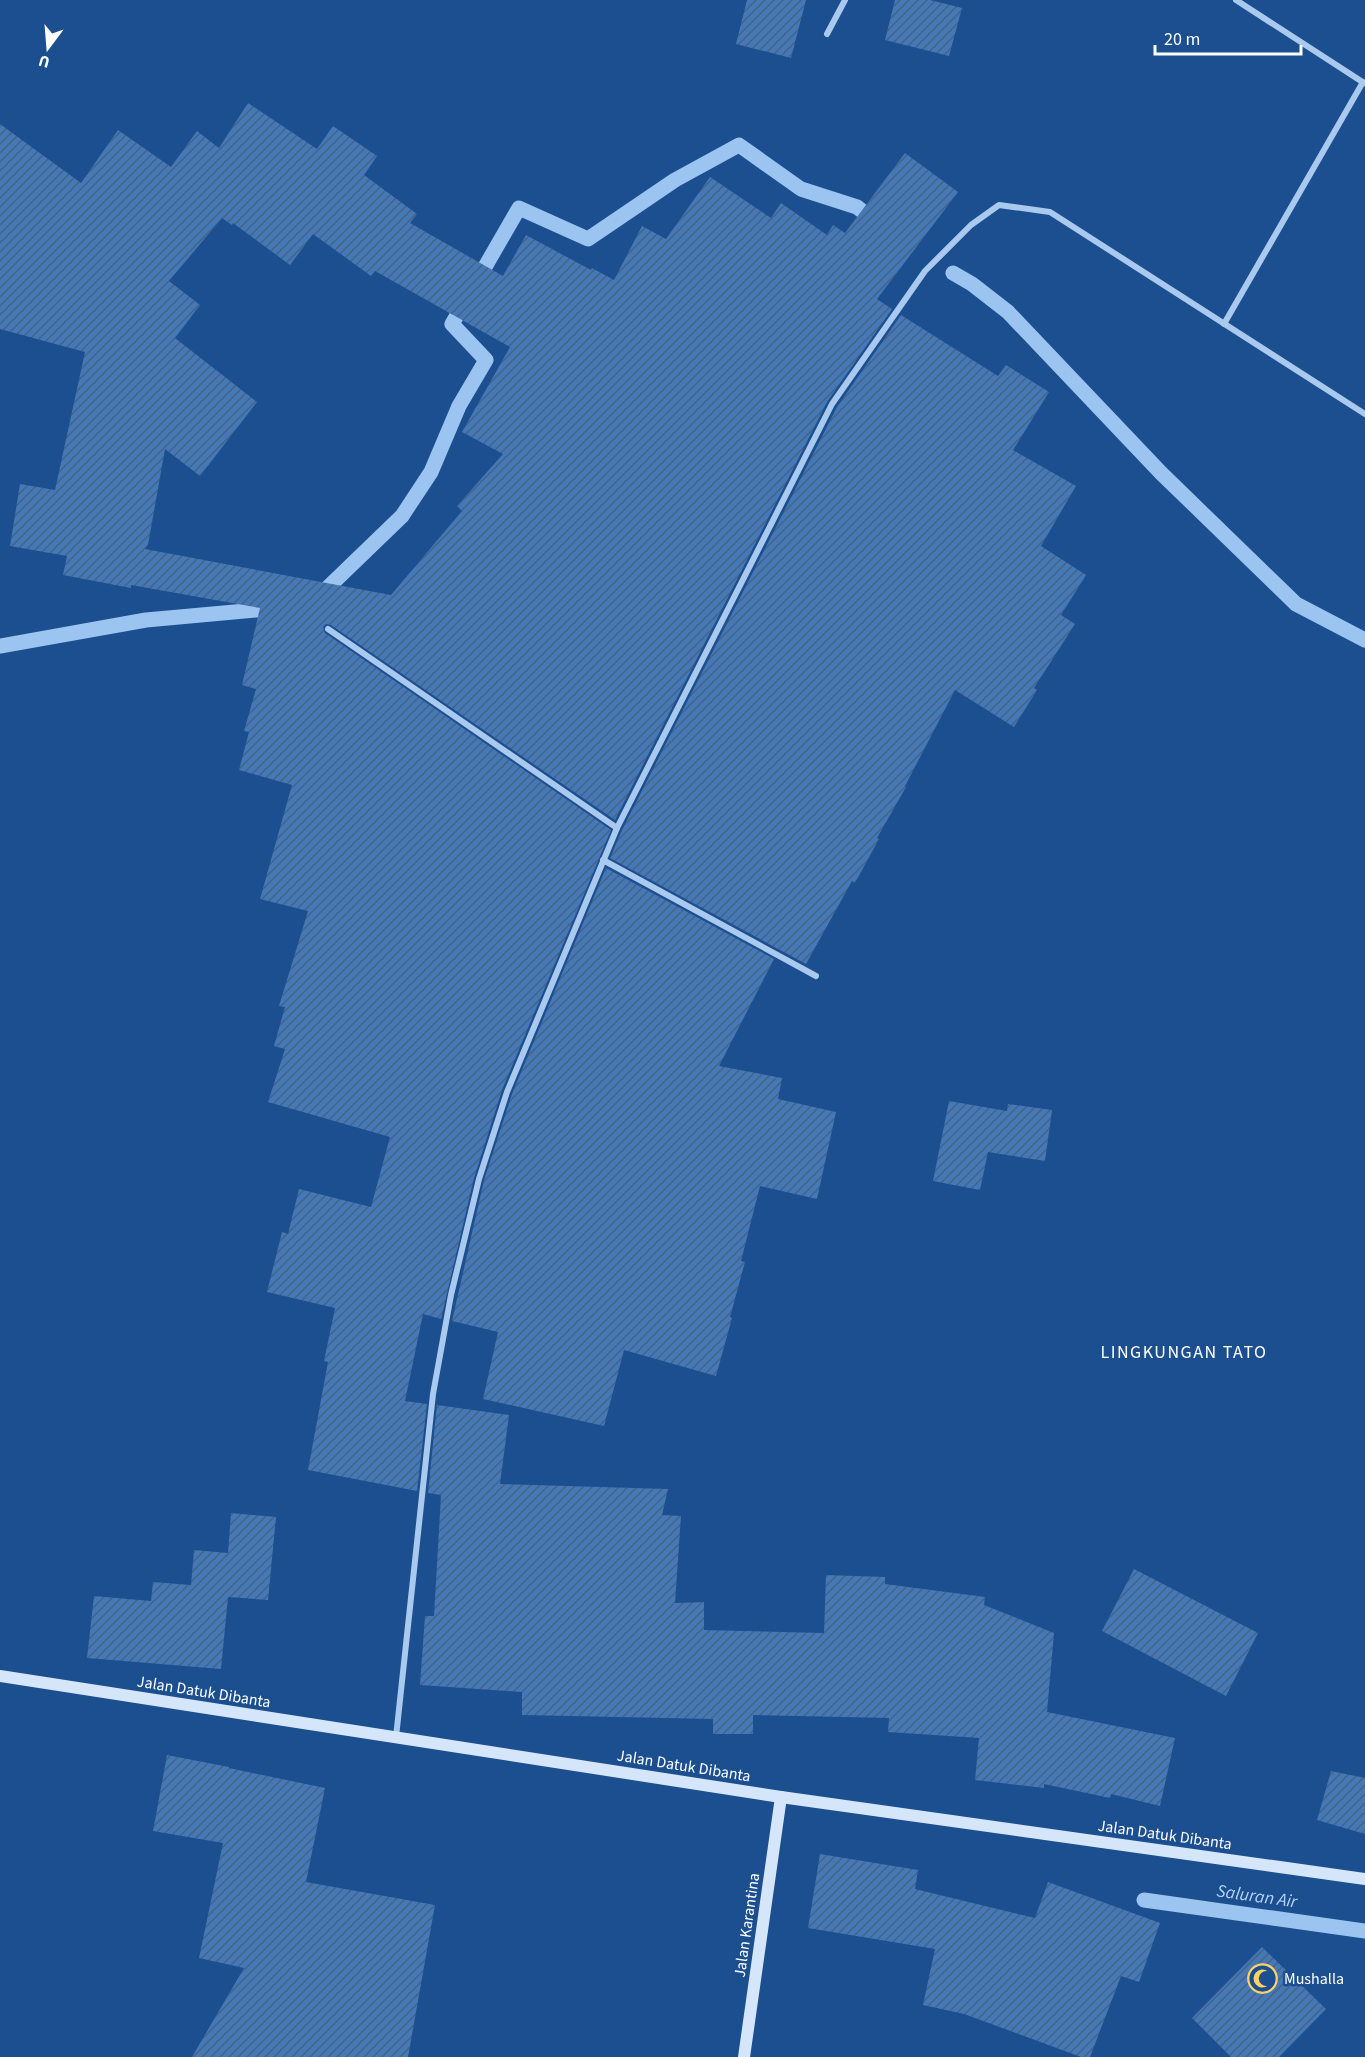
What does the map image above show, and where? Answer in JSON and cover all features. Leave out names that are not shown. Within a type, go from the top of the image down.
[{"type":"main road","name":"Jalan Datuk Dibanta","points":[[0,1676],[780,1797],[1365,1879]]},
{"type":"main road","name":"Jalan Karantina","points":[[744,2057],[780,1797]]},
{"type":"street","points":[[827,34],[845,0]]},
{"type":"street","points":[[1224,324],[1364,82],[1236,0]]},
{"type":"street","points":[[396,1738],[433,1394],[451,1295],[479,1179],[507,1092],[617,828],[832,404],[925,271],[971,225],[999,205],[1050,212],[1365,414]]},
{"type":"street","points":[[328,629],[617,828]]},
{"type":"street","points":[[603,860],[816,976]]},
{"type":"building","points":[[747,0],[806,0],[791,58],[736,44]]},
{"type":"building","points":[[895,0],[930,0],[962,8],[949,56],[885,40]]},
{"type":"building","points":[[248,103],[317,149],[333,126],[377,156],[364,175],[417,214],[410,223],[503,276],[526,235],[614,280],[642,226],[666,239],[710,177],[771,218],[781,203],[827,235],[833,225],[845,233],[905,153],[958,192],[877,299],[892,309],[827,402],[615,820],[331,625],[326,624],[323,627],[325,633],[611,830],[502,1090],[474,1178],[441,1319],[423,1314],[405,1401],[427,1404],[417,1491],[308,1470],[328,1362],[324,1361],[335,1308],[267,1292],[282,1232],[288,1234],[299,1189],[371,1207],[390,1137],[268,1102],[285,1049],[274,1046],[285,1007],[279,1006],[308,911],[260,899],[292,785],[239,770],[249,732],[244,731],[256,689],[242,685],[260,608],[63,575],[67,556],[10,546],[20,484],[55,490],[85,352],[0,329],[0,124],[81,183],[118,130],[171,167],[197,131],[219,148]],"holes":[[[222,218],[232,225],[233,223],[290,265],[313,234],[371,276],[375,271],[510,347],[462,432],[503,454],[457,506],[462,511],[391,595],[145,549],[148,545],[165,449],[200,476],[257,402],[175,338],[200,305],[169,281]]]},
{"type":"building","points":[[901,315],[998,376],[1006,365],[1049,392],[1013,450],[1076,486],[1041,546],[1086,575],[1061,615],[1075,624],[1034,688],[1037,690],[1014,727],[955,690],[906,787],[877,838],[879,839],[855,883],[852,881],[806,964],[610,858],[622,830],[837,407]]},
{"type":"building","points":[[606,868],[774,959],[719,1066],[782,1078],[778,1099],[836,1112],[817,1199],[760,1186],[741,1261],[745,1262],[716,1376],[624,1350],[604,1426],[483,1399],[498,1332],[452,1321],[484,1180],[512,1094]]},
{"type":"building","points":[[949,1101],[1007,1111],[1008,1104],[1052,1110],[1045,1161],[988,1152],[980,1190],[933,1181]]},
{"type":"building","points":[[437,1405],[509,1415],[500,1484],[668,1489],[662,1515],[681,1516],[675,1603],[704,1602],[704,1630],[824,1633],[826,1575],[885,1577],[885,1584],[985,1597],[984,1605],[1054,1633],[1047,1712],[1175,1738],[1160,1806],[1111,1794],[1110,1798],[1044,1784],[1044,1788],[975,1780],[979,1738],[888,1732],[889,1718],[753,1715],[753,1734],[713,1734],[713,1719],[522,1715],[522,1692],[420,1685],[425,1616],[434,1616],[441,1495],[428,1493]]},
{"type":"building","points":[[231,1513],[276,1517],[268,1600],[228,1597],[221,1669],[87,1658],[94,1596],[151,1601],[153,1582],[191,1585],[194,1550],[228,1553]]},
{"type":"building","points":[[1134,1569],[1258,1633],[1226,1696],[1102,1631]]},
{"type":"building","points":[[167,1755],[325,1788],[306,1882],[435,1905],[408,2057],[192,2057],[244,1968],[199,1958],[223,1843],[153,1831]]},
{"type":"building","points":[[1331,1771],[1365,1778],[1365,1834],[1317,1820]]},
{"type":"building","points":[[820,1854],[918,1870],[915,1889],[1035,1918],[1048,1882],[1160,1923],[1139,1982],[1121,1976],[1090,2057],[1081,2057],[964,2014],[923,2005],[935,1949],[808,1928]]},
{"type":"building","name":"Mushalla","points":[[1262,1947],[1326,2009],[1279,2057],[1231,2057],[1192,2018]]},
{"type":"waterway","points":[[316,599],[402,516],[431,472],[459,406],[486,360],[452,324],[519,208],[588,239],[675,180],[739,145],[801,189],[857,207],[876,222]]},
{"type":"waterway","points":[[953,273],[972,284],[1008,312],[1161,473],[1296,604],[1365,640]]},
{"type":"waterway","points":[[0,646],[146,620],[279,608]]},
{"type":"waterway","name":"Saluran Air","points":[[1144,1900],[1365,1931]]},
{"type":"place","name":"Mushalla","points":[[1263,1978]]},
{"type":"district","name":"LINGKUNGAN TATO","points":[[1184,1352]]}]
